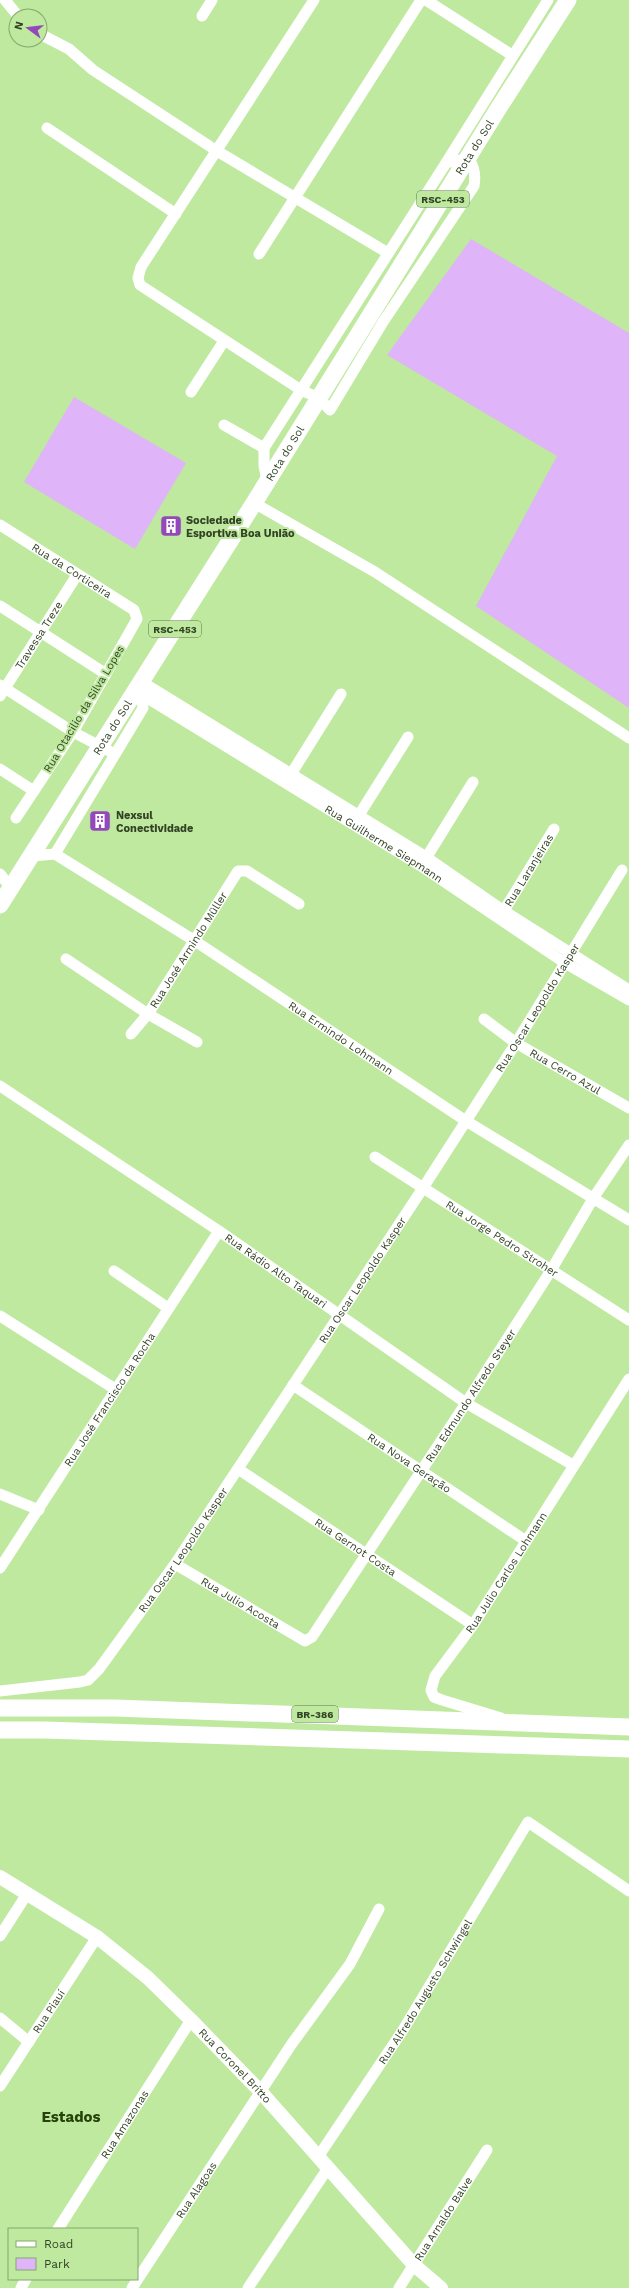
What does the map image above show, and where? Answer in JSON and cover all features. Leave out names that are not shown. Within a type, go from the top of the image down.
[{"type":"highway","name":"Rota do Sol","points":[[0,905],[32,856],[108,750],[267,481],[469,158],[498,109],[568,0]]},
{"type":"highway","name":"BR-386","points":[[2,1707],[124,1708],[629,1727]]},
{"type":"highway","name":"BR-386","points":[[0,1730],[45,1730],[629,1749]]},
{"type":"main road","name":"Rua Coronel Britto","points":[[0,1877],[97,1937],[148,1978],[191,2020],[260,2092],[414,2265],[441,2288]]},
{"type":"street","points":[[202,16],[212,0]]},
{"type":"street","points":[[314,0],[141,267],[138,278],[140,286],[301,390],[319,398]]},
{"type":"street","points":[[259,254],[421,0]]},
{"type":"street","points":[[426,0],[512,55]]},
{"type":"street","points":[[267,481],[264,466],[264,448],[548,0]]},
{"type":"street","points":[[48,38],[69,49],[93,70],[217,151],[388,253]]},
{"type":"street","points":[[47,128],[176,214]]},
{"type":"street","points":[[446,163],[469,158]]},
{"type":"street","points":[[191,392],[224,341]]},
{"type":"street","points":[[224,425],[264,448]]},
{"type":"street","points":[[254,503],[375,572],[629,738]]},
{"type":"street","name":"Rua da Corticeira","points":[[0,525],[134,610],[137,619]]},
{"type":"street","name":"Travessa Treze","points":[[2,690],[77,575]]},
{"type":"street","points":[[0,606],[106,674]]},
{"type":"street","name":"Rua Otacilio da Silva Lopes","points":[[16,818],[73,732],[137,619]]},
{"type":"street","points":[[2,690],[73,732],[108,750],[55,854],[32,856]]},
{"type":"street","name":"Rua Guilherme Siepmann","points":[[142,693],[288,779],[424,862],[467,884],[502,915]]},
{"type":"street","points":[[288,779],[341,694]]},
{"type":"street","points":[[356,820],[408,737]]},
{"type":"street","points":[[0,768],[34,791]]},
{"type":"street","points":[[424,862],[474,782]]},
{"type":"street","name":"Rua Laranjeiras","points":[[502,915],[554,829]]},
{"type":"street","name":"Rua Ermindo Lohmann","points":[[55,854],[195,941],[466,1121],[594,1197],[629,1220]]},
{"type":"street","name":"Rua Guilherme Siepmann","points":[[424,862],[460,894],[502,915],[629,1000]]},
{"type":"street","name":"Rua Oscar Leopoldo Kasper","points":[[0,1691],[88,1680],[99,1670],[175,1564],[423,1188],[516,1043],[622,870]]},
{"type":"street","name":"Rua José Armindo Müller","points":[[131,1034],[148,1014],[238,871],[247,871],[299,904]]},
{"type":"street","points":[[0,874],[11,888]]},
{"type":"street","points":[[460,894],[467,884]]},
{"type":"street","name":"Rua Guilherme Siepmann","points":[[568,958],[629,990]]},
{"type":"street","points":[[66,959],[148,1014],[197,1042]]},
{"type":"street","name":"Rua Cerro Azul","points":[[484,1019],[516,1043],[629,1108]]},
{"type":"street","name":"Rua Rádio Alto Taquari","points":[[0,1086],[219,1231],[466,1403],[573,1465]]},
{"type":"street","name":"Rua Edmundo Alfredo Steyer","points":[[305,1642],[312,1637],[466,1403],[550,1272],[594,1197],[629,1145]]},
{"type":"street","name":"Rua Jorge Pedro Stroher","points":[[375,1157],[550,1272],[629,1320]]},
{"type":"street","name":"Rua José Francisco da Rocha","points":[[0,1568],[219,1231]]},
{"type":"street","points":[[114,1271],[168,1308]]},
{"type":"street","points":[[0,1316],[116,1389]]},
{"type":"street","name":"Rua Julio Carlos Lohmann","points":[[512,1722],[476,1709],[434,1697],[431,1690],[435,1676],[473,1625],[573,1465],[629,1379]]},
{"type":"street","name":"Rua Nova Geração","points":[[294,1385],[526,1541]]},
{"type":"street","name":"Rua Gernot Costa","points":[[238,1469],[473,1625]]},
{"type":"street","points":[[0,1494],[39,1510]]},
{"type":"street","name":"Rua Julio Acosta","points":[[175,1564],[305,1642]]},
{"type":"street","name":"Rua Alfredo Augusto Schwingel","points":[[318,2157],[399,2036],[528,1822],[629,1891]]},
{"type":"street","points":[[0,1936],[27,1894]]},
{"type":"street","name":"Rua Alagoas","points":[[138,2279],[260,2092],[350,1964],[379,1909]]},
{"type":"street","name":"Rua Piauí","points":[[0,2086],[97,1937]]},
{"type":"street","points":[[0,2018],[29,2042]]},
{"type":"street","name":"Rua Amazonas","points":[[59,2228],[191,2020]]},
{"type":"street","name":"Rua Arnaldo Balve","points":[[399,2288],[487,2150]]},
{"type":"street","points":[[248,2288],[328,2168]]},
{"type":"green space","points":[[471,239],[629,333],[629,708],[476,606],[557,456],[387,355]]},
{"type":"green space","points":[[74,397],[186,463],[135,549],[24,482]]},
{"type":"place","name":"Sociedade Esportiva Boa União","points":[[171,526]]},
{"type":"place","name":"Nexsul Conectividade","points":[[100,821]]},
{"type":"district","name":"Estados","points":[[71,2117]]}]
